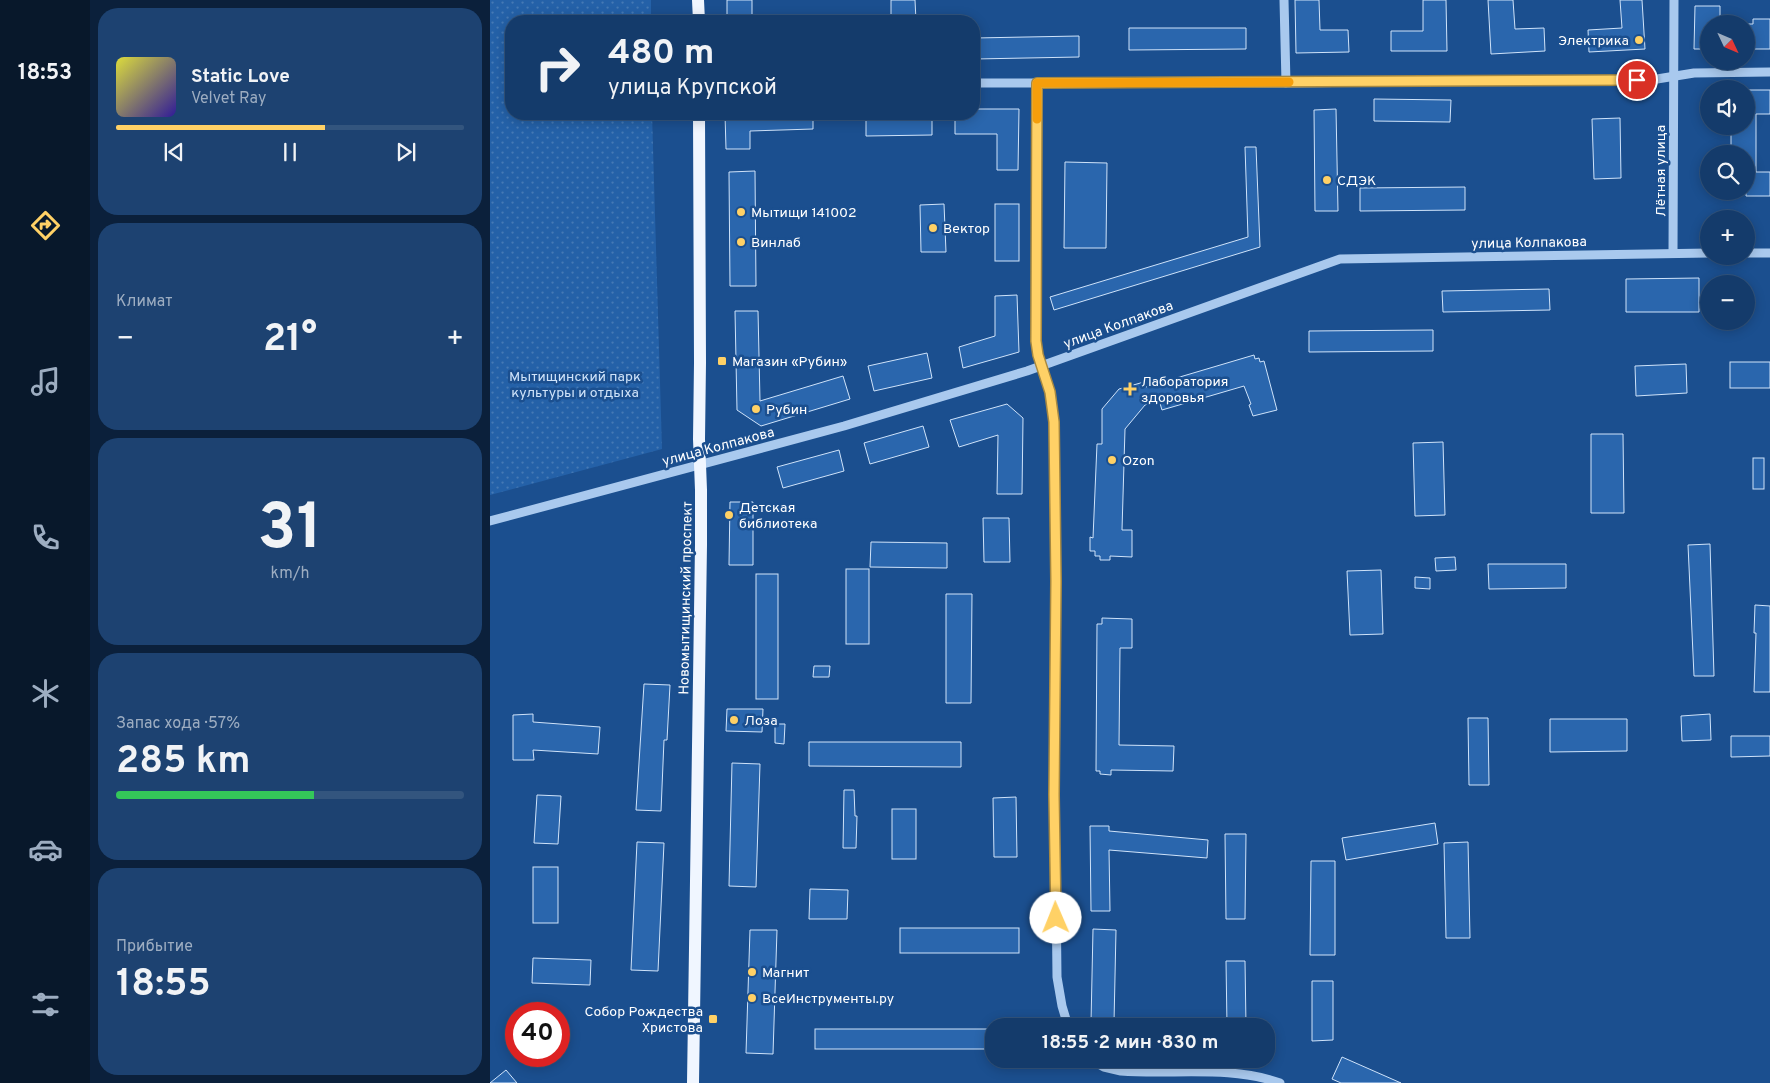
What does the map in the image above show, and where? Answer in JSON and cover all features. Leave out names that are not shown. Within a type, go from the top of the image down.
[{"type":"main road","points":[[698,0],[699,15]]},
{"type":"main road","name":"Новомытищинский проспект","points":[[693,1083],[699,711],[699,120]]},
{"type":"street","points":[[1284,0],[1286,82]]},
{"type":"street","name":"Лётная улица","points":[[1673,253],[1674,0]]},
{"type":"street","points":[[980,83],[1657,79],[1694,73],[1770,72]]},
{"type":"street","points":[[1037,83],[1036,341],[1050,392],[1054,422],[1056,581],[1054,795],[1057,967],[1059,993],[1066,1018]]},
{"type":"street","name":"улица Колпакова","points":[[490,521],[844,426],[1042,366],[1340,259],[1700,253]]},
{"type":"street","points":[[1755,253],[1770,253]]},
{"type":"street","points":[[1107,1068],[1121,1072],[1237,1073],[1280,1083]]},
{"type":"green space","name":"Мытищинский парк культуры и отдыха","points":[[490,0],[651,0],[651,15],[505,15],[505,120],[652,120],[662,449],[490,495]]},
{"type":"building","points":[[727,0],[752,0],[752,15],[727,15]]},
{"type":"building","points":[[891,0],[915,0],[916,15],[891,15]]},
{"type":"building","points":[[1295,0],[1319,0],[1320,30],[1348,30],[1349,52],[1296,53]]},
{"type":"building","points":[[1423,0],[1446,0],[1447,51],[1391,51],[1391,31],[1423,31]]},
{"type":"building","points":[[1488,0],[1513,0],[1515,29],[1544,28],[1545,51],[1491,54]]},
{"type":"building","points":[[1620,0],[1642,0],[1645,49],[1589,52],[1588,30],[1622,28]]},
{"type":"building","points":[[1695,6],[1720,6],[1720,15],[1700,15],[1700,49],[1694,49]]},
{"type":"building","points":[[1755,19],[1770,19],[1770,49],[1755,49]]},
{"type":"building","points":[[1129,28],[1246,28],[1246,49],[1129,50]]},
{"type":"building","points":[[1079,36],[1079,57],[980,59],[980,38]]},
{"type":"building","points":[[1755,90],[1770,90],[1770,114],[1756,114],[1756,172],[1770,172],[1770,196],[1755,196],[1755,145],[1731,145],[1731,135],[1755,135]]},
{"type":"building","points":[[1374,99],[1451,100],[1450,122],[1374,121]]},
{"type":"building","points":[[980,109],[1019,109],[1018,170],[997,170],[997,134],[955,134],[955,120],[980,120]]},
{"type":"building","points":[[1336,109],[1338,211],[1315,211],[1314,110]]},
{"type":"building","points":[[1620,118],[1621,178],[1594,179],[1592,119]]},
{"type":"building","points":[[725,120],[813,120],[813,129],[750,131],[750,149],[726,149]]},
{"type":"building","points":[[866,120],[932,120],[932,135],[866,136]]},
{"type":"building","points":[[1245,147],[1256,147],[1260,247],[1054,310],[1050,297],[1248,237]]},
{"type":"building","points":[[1065,162],[1107,163],[1106,248],[1064,248]]},
{"type":"building","points":[[755,171],[756,286],[730,286],[729,172]]},
{"type":"building","points":[[1465,187],[1465,210],[1360,211],[1360,188]]},
{"type":"building","name":"Вектор","points":[[944,204],[946,252],[921,252],[920,205]]},
{"type":"building","points":[[995,204],[1019,204],[1019,261],[995,261]]},
{"type":"building","points":[[1699,278],[1699,312],[1626,312],[1626,279]]},
{"type":"building","points":[[1549,289],[1550,310],[1443,312],[1442,291]]},
{"type":"building","points":[[1017,295],[1019,352],[963,368],[959,347],[995,336],[995,296]]},
{"type":"building","points":[[735,311],[758,311],[760,401],[843,376],[850,399],[761,426],[737,410]]},
{"type":"building","points":[[1433,330],[1433,351],[1309,352],[1309,331]]},
{"type":"building","points":[[927,353],[932,378],[874,391],[868,366]]},
{"type":"building","points":[[1254,355],[1255,359],[1259,358],[1260,362],[1264,361],[1277,410],[1253,416],[1249,405],[1251,404],[1244,386],[1162,410],[1159,400],[1145,405],[1125,429],[1122,530],[1132,530],[1132,557],[1110,556],[1110,560],[1100,560],[1100,556],[1095,556],[1095,551],[1090,551],[1090,537],[1093,538],[1097,444],[1102,444],[1102,409],[1119,389],[1144,382],[1146,387]]},
{"type":"building","points":[[1730,362],[1770,362],[1770,388],[1730,388]]},
{"type":"building","points":[[1686,364],[1687,393],[1636,396],[1635,366]]},
{"type":"building","points":[[1007,404],[1023,418],[1022,494],[997,494],[998,435],[959,447],[950,420]]},
{"type":"building","points":[[923,426],[929,447],[870,464],[864,443]]},
{"type":"building","points":[[1591,434],[1623,434],[1624,513],[1591,513]]},
{"type":"building","points":[[1443,442],[1445,515],[1415,516],[1413,443]]},
{"type":"building","points":[[839,450],[844,471],[783,488],[777,467]]},
{"type":"building","points":[[1753,458],[1764,458],[1764,489],[1753,489]]},
{"type":"building","points":[[730,502],[753,502],[753,565],[729,565]]},
{"type":"building","points":[[983,518],[1009,518],[1010,562],[984,562]]},
{"type":"building","points":[[871,542],[947,543],[947,568],[870,567]]},
{"type":"building","points":[[1710,544],[1714,676],[1694,676],[1688,545]]},
{"type":"building","points":[[1455,557],[1456,570],[1436,571],[1435,558]]},
{"type":"building","points":[[1488,564],[1566,564],[1566,588],[1489,589]]},
{"type":"building","points":[[846,569],[869,569],[869,644],[846,644]]},
{"type":"building","points":[[1381,570],[1383,634],[1350,635],[1347,571]]},
{"type":"building","points":[[756,574],[778,574],[778,699],[756,699]]},
{"type":"building","points":[[1415,577],[1430,578],[1430,589],[1415,588]]},
{"type":"building","points":[[946,594],[972,594],[971,703],[946,703]]},
{"type":"building","points":[[1755,605],[1770,606],[1770,692],[1754,692]]},
{"type":"building","points":[[1102,618],[1132,619],[1132,648],[1120,648],[1119,745],[1174,746],[1173,771],[1111,770],[1111,775],[1100,774],[1100,771],[1096,771],[1097,624],[1102,624]]},
{"type":"building","points":[[814,666],[830,666],[829,677],[813,677]]},
{"type":"building","points":[[644,684],[670,685],[667,740],[664,740],[661,811],[636,810]]},
{"type":"building","points":[[727,709],[763,709],[762,732],[726,731]]},
{"type":"building","points":[[533,714],[533,722],[600,727],[598,754],[533,750],[534,760],[513,760],[513,715]]},
{"type":"building","points":[[1710,714],[1711,740],[1682,741],[1681,716]]},
{"type":"building","points":[[1468,718],[1488,718],[1489,785],[1469,785]]},
{"type":"building","points":[[1550,719],[1627,719],[1627,751],[1550,752]]},
{"type":"building","points":[[775,724],[785,724],[784,744],[775,743]]},
{"type":"building","points":[[1731,736],[1770,736],[1770,756],[1731,757]]},
{"type":"building","points":[[809,742],[961,742],[961,767],[809,766]]},
{"type":"building","points":[[732,763],[760,764],[756,887],[729,886]]},
{"type":"building","points":[[844,790],[854,790],[855,816],[857,816],[856,848],[843,848]]},
{"type":"building","points":[[537,795],[561,796],[558,844],[534,843]]},
{"type":"building","points":[[1016,797],[1017,857],[994,857],[993,798]]},
{"type":"building","points":[[892,809],[916,809],[916,859],[892,859]]},
{"type":"building","points":[[1435,823],[1438,844],[1346,860],[1342,838]]},
{"type":"building","points":[[1090,826],[1109,826],[1109,831],[1208,840],[1207,858],[1109,850],[1110,911],[1091,911]]},
{"type":"building","points":[[1225,834],[1246,834],[1245,919],[1226,919]]},
{"type":"building","points":[[637,842],[664,843],[658,971],[631,970]]},
{"type":"building","points":[[1468,842],[1470,938],[1446,938],[1444,843]]},
{"type":"building","points":[[1311,861],[1335,861],[1335,955],[1310,955]]},
{"type":"building","points":[[533,867],[558,867],[558,923],[533,923]]},
{"type":"building","points":[[810,889],[848,890],[847,919],[809,919]]},
{"type":"building","points":[[900,928],[1019,928],[1019,953],[900,953]]},
{"type":"building","points":[[1093,929],[1116,930],[1114,1018],[1091,1018]]},
{"type":"building","points":[[750,930],[777,930],[773,1054],[746,1053]]},
{"type":"building","points":[[533,958],[591,960],[590,985],[532,983]]},
{"type":"building","points":[[1226,961],[1245,961],[1246,1018],[1227,1018]]},
{"type":"building","points":[[1312,981],[1333,981],[1333,1040],[1312,1041]]},
{"type":"building","points":[[815,1029],[985,1029],[985,1049],[815,1049]]},
{"type":"building","points":[[1342,1057],[1401,1083],[1341,1083],[1332,1079]]},
{"type":"building","points":[[506,1070],[517,1083],[490,1083]]},
{"type":"slow traffic","points":[[1037,119],[1037,83],[1289,82]]},
{"type":"place","name":"Электрика","points":[[1639,40]]},
{"type":"place","name":"СДЭК","points":[[1327,180]]},
{"type":"place","name":"Мытищи 141002","points":[[741,212]]},
{"type":"place","name":"Вектор","points":[[933,228]]},
{"type":"place","name":"Винлаб","points":[[741,242]]},
{"type":"place","name":"Магазин «Рубин»","points":[[722,361]]},
{"type":"place","name":"Лаборатория здоровья","points":[[1130,389]]},
{"type":"place","name":"Рубин","points":[[756,409]]},
{"type":"place","name":"Ozon","points":[[1112,460]]},
{"type":"place","name":"Детская библиотека","points":[[729,515]]},
{"type":"place","name":"Лоза","points":[[734,720]]},
{"type":"place","name":"Магнит","points":[[752,972]]},
{"type":"place","name":"ВсеИнструменты.ру","points":[[752,998]]},
{"type":"place","name":"Собор Рождества Христова","points":[[713,1019]]},
{"type":"route","points":[[1056,918],[1054,795],[1056,581],[1054,422],[1050,392],[1038,355],[1036,341],[1037,83],[1637,80]]}]
